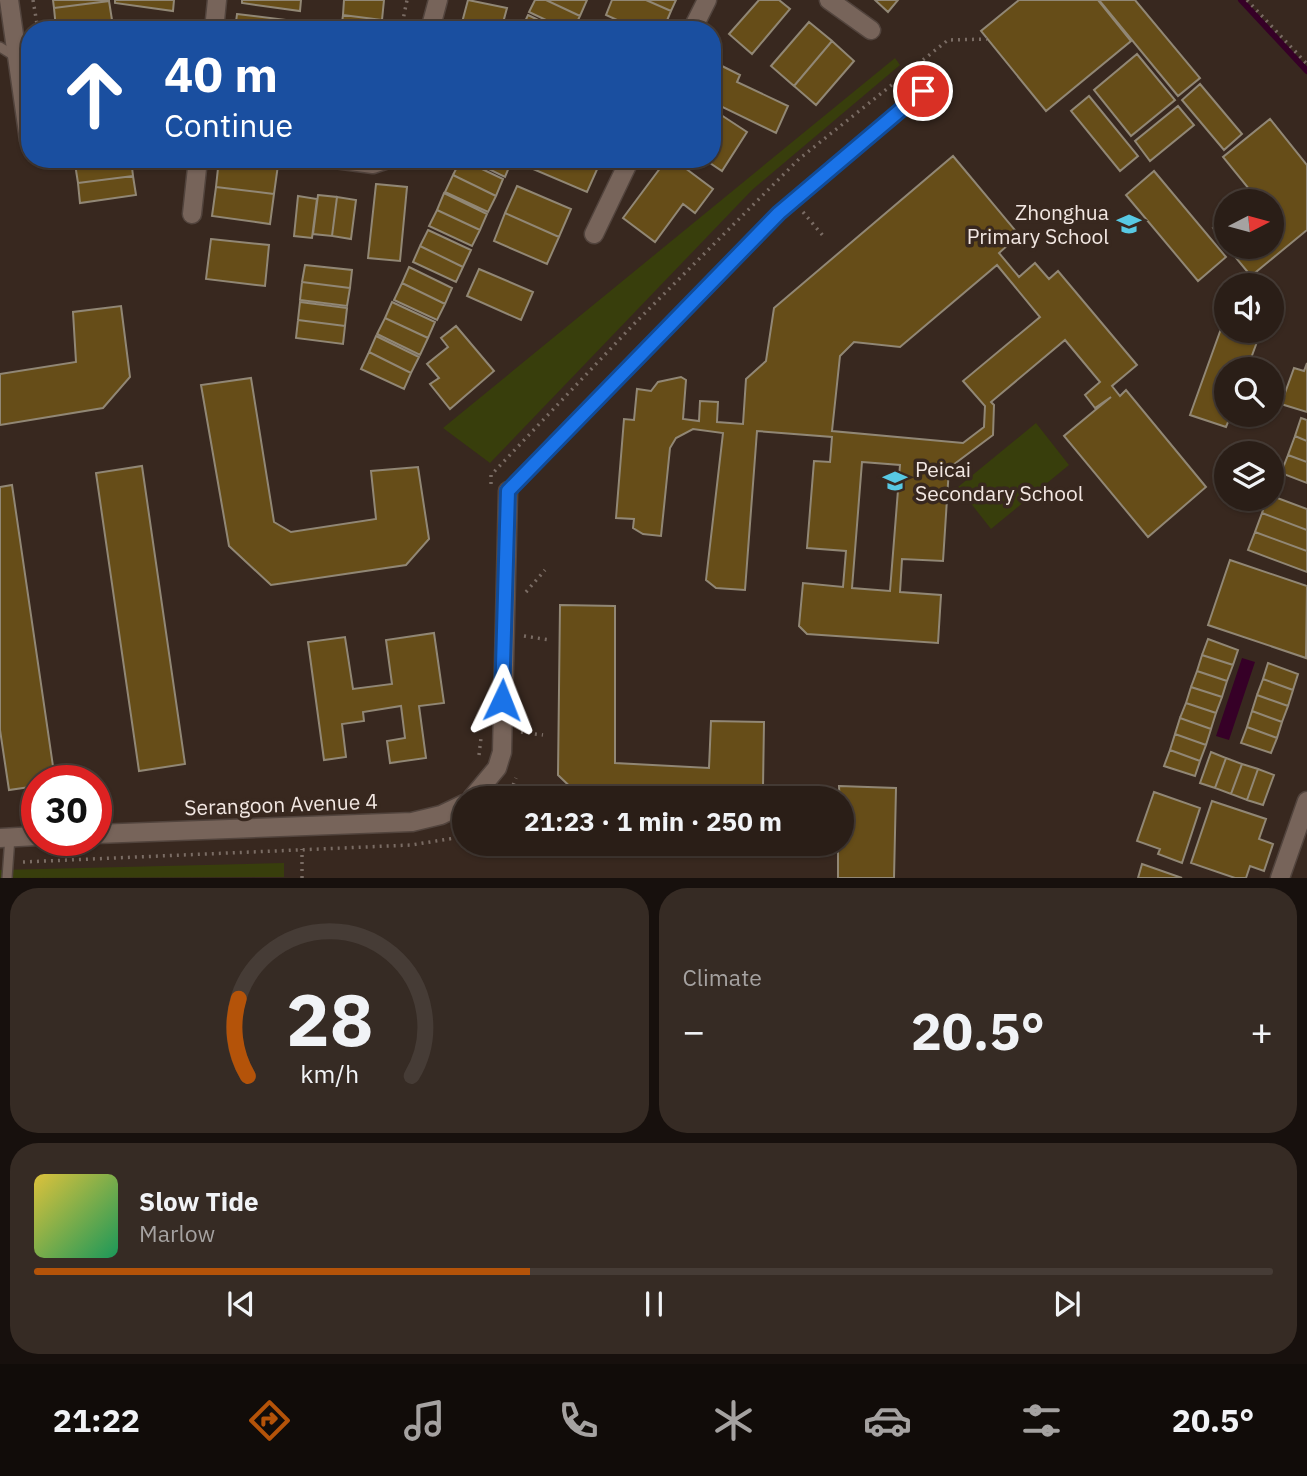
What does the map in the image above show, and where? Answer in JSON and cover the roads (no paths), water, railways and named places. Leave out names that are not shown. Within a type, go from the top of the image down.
[{"type":"street","points":[[9,0],[21,85]]},
{"type":"street","points":[[215,21],[217,0]]},
{"type":"street","points":[[432,21],[438,0]]},
{"type":"street","points":[[696,21],[707,0]]},
{"type":"street","points":[[829,0],[871,30]]},
{"type":"street","points":[[192,214],[197,168]]},
{"type":"street","points":[[594,234],[626,168]]},
{"type":"street","points":[[482,786],[497,768],[502,752],[508,491]]},
{"type":"street","points":[[1280,877],[1307,801]]},
{"type":"street","name":"Serangoon Avenue 4","points":[[112,833],[412,822],[452,810]]},
{"type":"lane","points":[[0,47],[17,58]]},
{"type":"lane","points":[[508,491],[779,213],[923,91]]},
{"type":"lane","points":[[5,838],[7,877]]},
{"type":"waterway","points":[[1241,0],[1307,71]]},
{"type":"place","name":"Zhonghua Primary School","points":[[1129,224]]},
{"type":"place","name":"Peicai Secondary School","points":[[895,481]]}]
